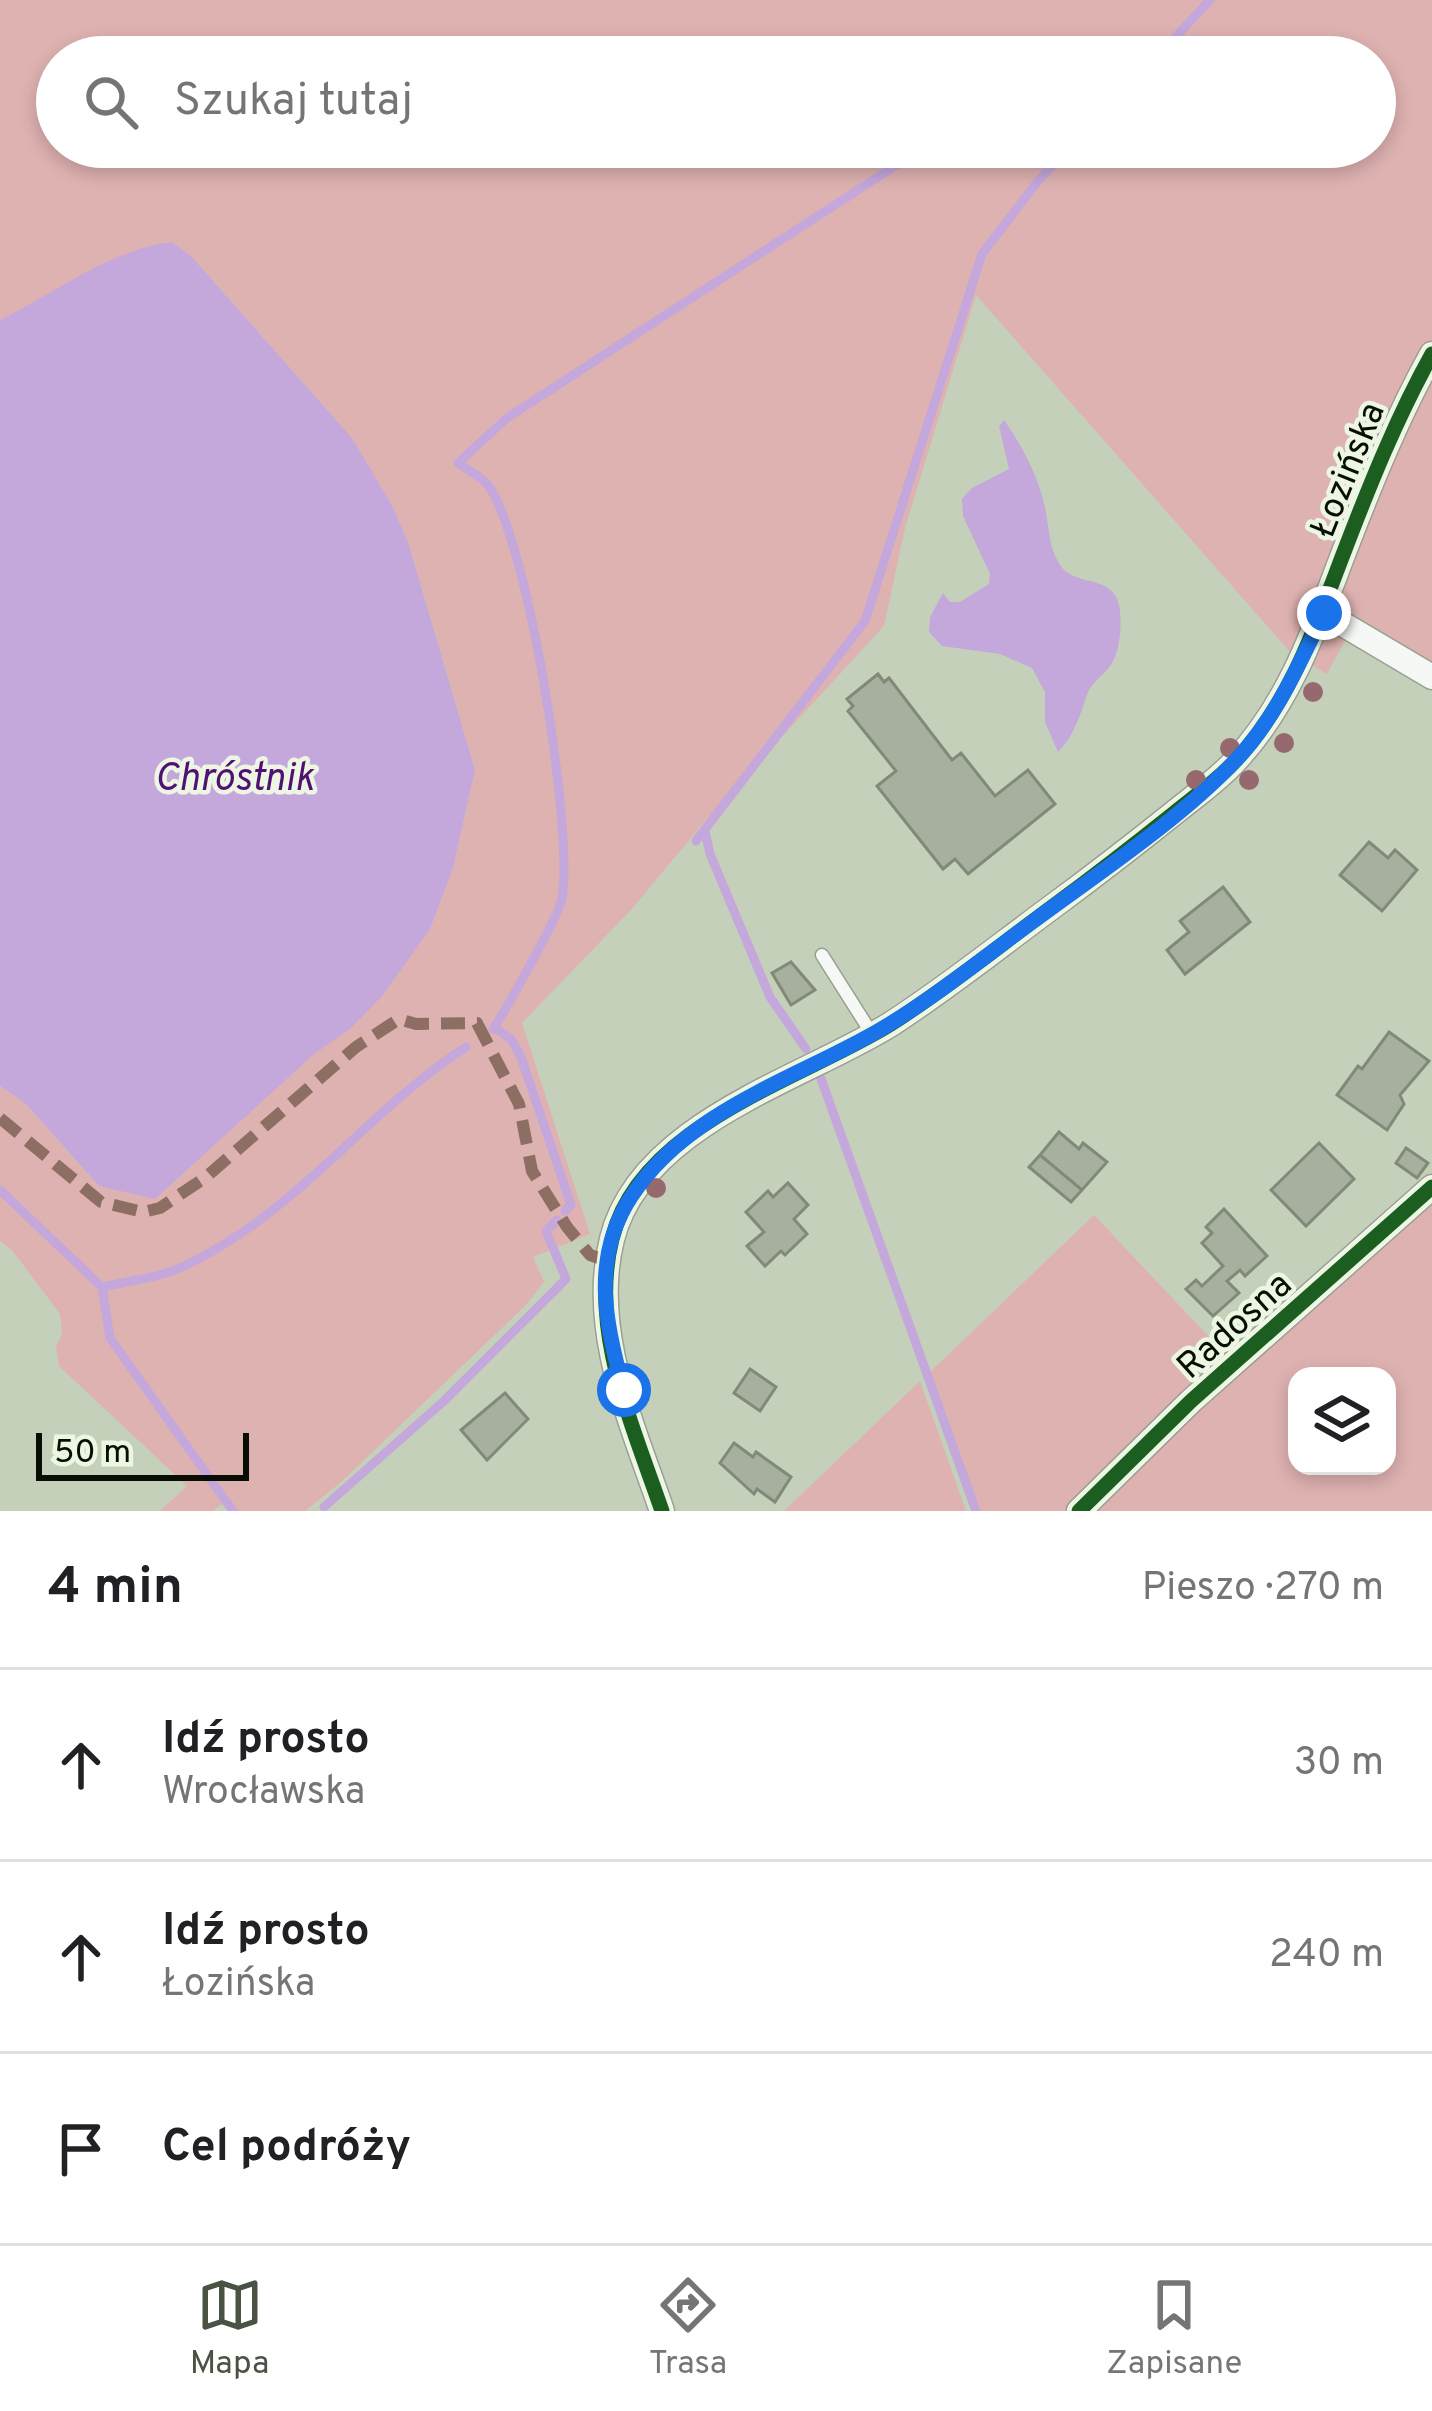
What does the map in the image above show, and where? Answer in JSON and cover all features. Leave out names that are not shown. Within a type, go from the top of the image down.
[{"type":"street","name":"Łozińska","points":[[662,1511],[608,1335],[603,1302],[613,1233],[629,1198],[662,1160],[734,1106],[872,1034],[1108,866],[1237,760],[1294,675],[1324,613],[1404,404],[1432,353]]},
{"type":"street","points":[[1324,613],[1432,677]]},
{"type":"street","name":"Radosna","points":[[1079,1511],[1191,1401],[1432,1187]]},
{"type":"lane","points":[[822,955],[872,1034]]},
{"type":"shaded area","points":[[0,0],[1432,0],[1432,663],[1357,618],[1327,674],[1291,653],[976,295],[905,528],[884,626],[717,807],[630,911],[522,1023],[590,1234],[533,1257],[544,1282],[526,1305],[305,1511],[236,1511],[227,1501],[212,1511],[160,1511],[187,1486],[59,1366],[60,1314],[0,1241],[0,1086],[26,1104],[99,1186],[350,1029],[430,929],[453,868],[475,770],[408,542],[393,507],[352,438],[192,257],[0,320]]},
{"type":"shaded area","points":[[1432,1202],[1432,1511],[1091,1511],[1254,1357]]},
{"type":"shaded area","points":[[1094,1215],[1228,1357],[1064,1511],[981,1511],[929,1373]]},
{"type":"shaded area","points":[[920,1381],[966,1511],[784,1511]]},
{"type":"water","name":"Chróstnik","points":[[172,242],[192,257],[352,438],[393,507],[408,542],[475,770],[453,868],[430,929],[382,996],[155,1199],[99,1186],[26,1104],[0,1086],[0,320],[104,263]]},
{"type":"water","points":[[1004,420],[1037,481],[1060,565],[1072,575],[1109,589],[1120,609],[1114,659],[1089,690],[1072,733],[1058,752],[1045,722],[1045,692],[1032,668],[1000,654],[942,646],[929,632],[930,617],[943,593],[950,602],[960,602],[989,584],[990,574],[963,516],[962,499],[972,488],[1009,469],[999,426]]},
{"type":"building","points":[[878,674],[884,682],[889,678],[952,760],[961,753],[995,796],[1028,770],[1055,804],[968,874],[955,859],[943,869],[877,786],[896,771],[848,711],[853,706],[847,699]]},
{"type":"building","points":[[1369,842],[1388,858],[1395,850],[1417,870],[1382,911],[1340,875]]},
{"type":"building","points":[[1223,887],[1250,922],[1185,974],[1167,950],[1189,932],[1180,921]]},
{"type":"building","points":[[791,962],[815,990],[791,1005],[772,973]]},
{"type":"building","points":[[1389,1032],[1429,1061],[1400,1095],[1404,1104],[1387,1130],[1337,1095]]},
{"type":"building","points":[[1059,1132],[1079,1149],[1083,1143],[1107,1162],[1082,1190],[1040,1155]]},
{"type":"building","points":[[1319,1143],[1354,1179],[1306,1226],[1271,1190]]},
{"type":"building","points":[[1406,1148],[1428,1163],[1417,1178],[1396,1163]]},
{"type":"building","points":[[1040,1155],[1082,1190],[1071,1202],[1029,1167]]},
{"type":"building","points":[[788,1183],[808,1205],[794,1219],[807,1234],[765,1266],[747,1246],[764,1232],[746,1212],[768,1191],[773,1197]]},
{"type":"building","points":[[1224,1209],[1267,1256],[1245,1276],[1240,1270],[1227,1281],[1239,1293],[1213,1316],[1186,1289],[1196,1280],[1202,1286],[1223,1266],[1202,1243],[1212,1233],[1206,1227]]},
{"type":"building","points":[[750,1369],[776,1387],[760,1411],[734,1393]]},
{"type":"building","points":[[505,1393],[528,1419],[487,1460],[461,1430]]},
{"type":"building","points":[[734,1443],[791,1477],[775,1502],[757,1489],[754,1494],[720,1463]]},
{"type":"waterway","points":[[1177,36],[1210,0]]},
{"type":"waterway","points":[[493,1029],[562,899],[561,813],[545,687],[518,563],[488,485],[458,463],[507,418],[892,168]]},
{"type":"waterway","points":[[696,841],[865,621],[982,254],[1050,168]]},
{"type":"waterway","points":[[705,832],[770,997],[806,1049]]},
{"type":"waterway","points":[[495,1028],[511,1039],[521,1057],[571,1205],[565,1211]]},
{"type":"waterway","points":[[0,1190],[102,1287],[163,1274],[223,1245],[261,1219],[429,1073],[466,1047]]},
{"type":"waterway","points":[[819,1073],[976,1511]]},
{"type":"waterway","points":[[324,1507],[444,1401],[566,1279],[546,1231],[557,1220]]},
{"type":"waterway","points":[[102,1287],[110,1338],[233,1511]]},
{"type":"marked path","points":[[0,1118],[101,1202],[143,1212],[160,1208],[206,1177],[356,1047],[399,1019],[416,1024],[477,1023],[519,1104],[532,1171],[590,1255],[607,1261]]},
{"type":"cycle path","points":[[662,1511],[627,1412],[606,1308],[612,1239],[628,1199],[655,1165],[689,1135],[912,1010],[1114,860],[1236,760],[1287,688],[1385,451],[1432,354]]},
{"type":"cycle path","points":[[1079,1511],[1191,1401],[1432,1187]]},
{"type":"route","points":[[624,1390],[608,1335],[605,1276],[613,1233],[644,1179],[734,1106],[893,1022],[1108,866],[1207,787],[1237,760],[1262,727],[1324,613]]}]
